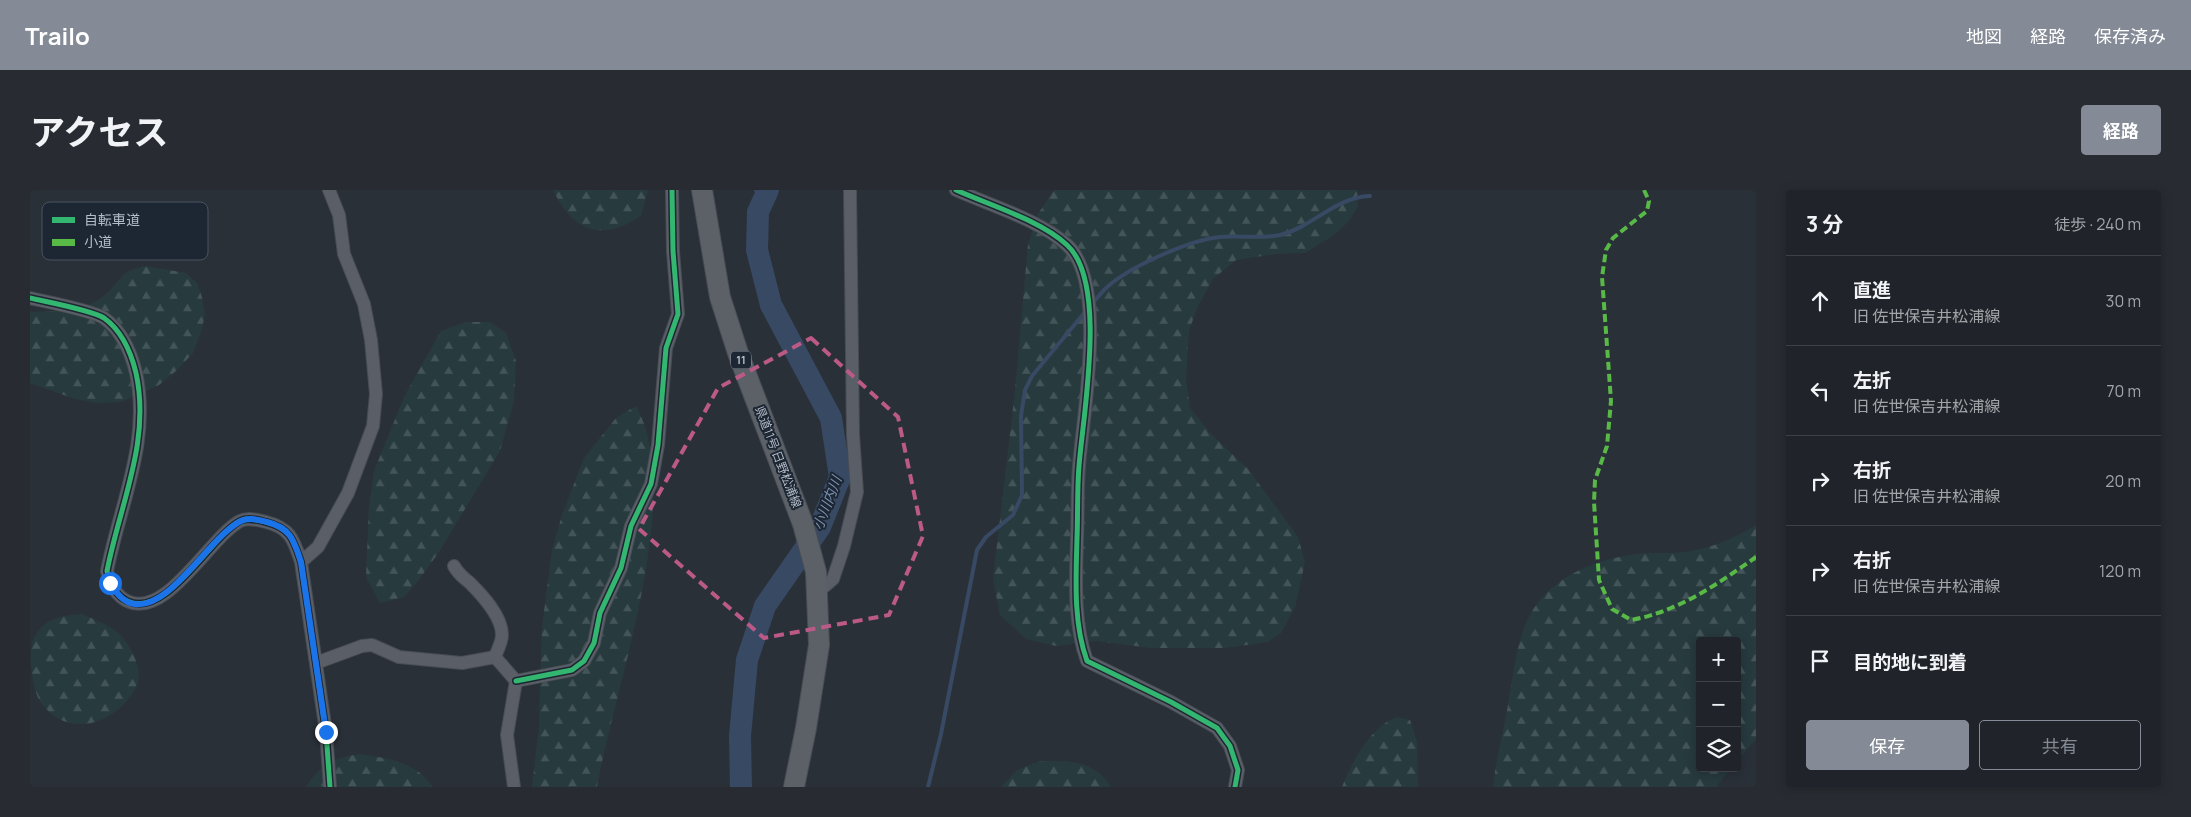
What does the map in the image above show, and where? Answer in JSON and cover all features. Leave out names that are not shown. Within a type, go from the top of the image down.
[{"type":"main road","name":"県道11号 日野松浦線","points":[[702,190],[720,297],[738,353],[803,524],[811,551],[818,593],[819,645],[806,728],[794,787]]},
{"type":"street","points":[[301,562],[318,547],[348,493],[373,426],[376,394],[371,340],[364,304],[344,254],[339,215],[329,190]]},
{"type":"street","points":[[516,681],[572,670],[584,661],[594,642],[600,613],[621,568],[630,526],[651,484],[658,445],[666,348],[678,314],[673,251],[672,190]]},
{"type":"street","points":[[818,593],[833,579],[844,546],[856,492],[853,434],[850,190]]},
{"type":"street","points":[[956,190],[1032,223],[1068,246],[1087,281],[1092,333],[1079,468],[1076,593],[1082,647],[1087,661],[1171,702],[1217,728],[1230,746],[1238,770],[1235,787]]},
{"type":"street","points":[[30,298],[102,317],[115,329],[131,351],[141,413],[138,447],[107,571],[110,583],[120,597],[135,604],[152,603],[171,589],[224,535],[241,521],[252,519],[276,524],[293,538],[301,562],[326,732],[330,787]]},
{"type":"street","points":[[454,566],[457,573],[470,583],[488,604],[498,620],[502,636],[495,657]]},
{"type":"street","points":[[316,663],[362,646],[372,645],[399,657],[462,664],[495,657]]},
{"type":"street","points":[[495,657],[516,681]]},
{"type":"street","points":[[514,787],[507,735],[516,681]]},
{"type":"highlighted area","points":[[811,338],[898,417],[923,536],[889,615],[764,638],[639,529],[718,388]]},
{"type":"green space","points":[[553,190],[648,190],[641,216],[614,229],[601,230],[590,229],[579,224],[561,204]]},
{"type":"green space","points":[[1054,190],[1357,190],[1358,206],[1349,221],[1334,235],[1305,253],[1275,254],[1236,260],[1213,279],[1197,308],[1189,331],[1186,379],[1190,408],[1211,434],[1248,469],[1298,537],[1305,562],[1295,607],[1281,633],[1268,642],[1225,648],[1151,648],[1096,641],[1056,646],[1026,639],[1000,615],[993,579],[1015,391],[1028,244],[1038,214]]},
{"type":"green space","points":[[145,266],[186,273],[197,283],[202,297],[205,315],[201,332],[193,353],[176,371],[159,385],[121,402],[97,403],[72,398],[30,383],[30,312],[70,310],[88,305],[105,295],[125,274]]},
{"type":"green space","points":[[466,322],[490,322],[506,333],[516,361],[514,401],[500,451],[439,552],[418,581],[404,597],[380,603],[366,577],[369,506],[374,471],[405,395],[441,331]]},
{"type":"green space","points":[[636,406],[649,444],[653,489],[650,540],[642,593],[597,787],[532,787],[539,726],[542,627],[552,550],[562,515],[584,458],[616,418]]},
{"type":"green space","points":[[1756,525],[1756,739],[1741,756],[1741,637],[1696,637],[1696,772],[1728,772],[1716,787],[1493,787],[1519,643],[1526,623],[1534,608],[1545,594],[1572,574],[1603,561],[1636,554],[1694,551],[1713,546]]},
{"type":"green space","points":[[82,614],[108,626],[120,635],[135,658],[139,677],[133,693],[112,714],[93,723],[73,724],[55,717],[40,701],[33,678],[31,650],[37,633],[44,625],[59,617]]},
{"type":"green space","points":[[1397,717],[1410,720],[1417,742],[1418,787],[1342,787],[1357,756],[1371,737],[1379,728]]},
{"type":"green space","points":[[360,754],[380,757],[410,767],[426,779],[432,787],[306,787],[311,779],[329,763],[343,757]]},
{"type":"green space","points":[[1040,761],[1071,762],[1089,767],[1105,778],[1111,787],[1001,787],[1017,770]]},
{"type":"waterway","points":[[756,190],[762,202]]},
{"type":"waterway","name":"小川内川","points":[[741,787],[740,736],[747,660],[765,606],[820,527],[840,477],[831,418],[771,305],[757,250],[758,212],[768,190]]},
{"type":"waterway","points":[[1091,305],[1116,280],[1144,263],[1176,249],[1192,243],[1220,237],[1280,235],[1303,226],[1346,201],[1370,196]]},
{"type":"waterway","points":[[928,787],[941,734],[977,550],[986,537],[1013,515],[1022,495],[1021,416],[1025,390],[1032,376],[1085,312]]},
{"type":"marked path","points":[[1644,190],[1649,201],[1647,211],[1613,238],[1606,250],[1602,277],[1611,401],[1607,446],[1595,480],[1594,502],[1599,580],[1612,609],[1631,620],[1665,611],[1681,604],[1712,587],[1756,557]]},
{"type":"cycle path","points":[[516,681],[572,670],[584,661],[594,643],[600,613],[621,568],[631,526],[651,484],[658,445],[666,348],[678,314],[673,251],[672,190]]},
{"type":"cycle path","points":[[956,190],[1014,214],[1056,236],[1067,245],[1079,263],[1087,288],[1090,317],[1090,350],[1079,466],[1076,569],[1077,615],[1087,661],[1171,702],[1217,728],[1230,746],[1238,770],[1235,787]]},
{"type":"cycle path","points":[[30,298],[79,309],[104,318],[121,336],[134,365],[140,398],[137,448],[107,571],[111,585],[119,596],[127,601],[142,604],[157,599],[172,589],[215,543],[240,521],[250,519],[274,525],[290,536],[301,562],[326,732],[330,787]]},
{"type":"route","points":[[110,583],[120,597],[135,604],[152,603],[171,589],[224,535],[241,521],[252,519],[276,524],[293,538],[301,562],[326,732]]}]
